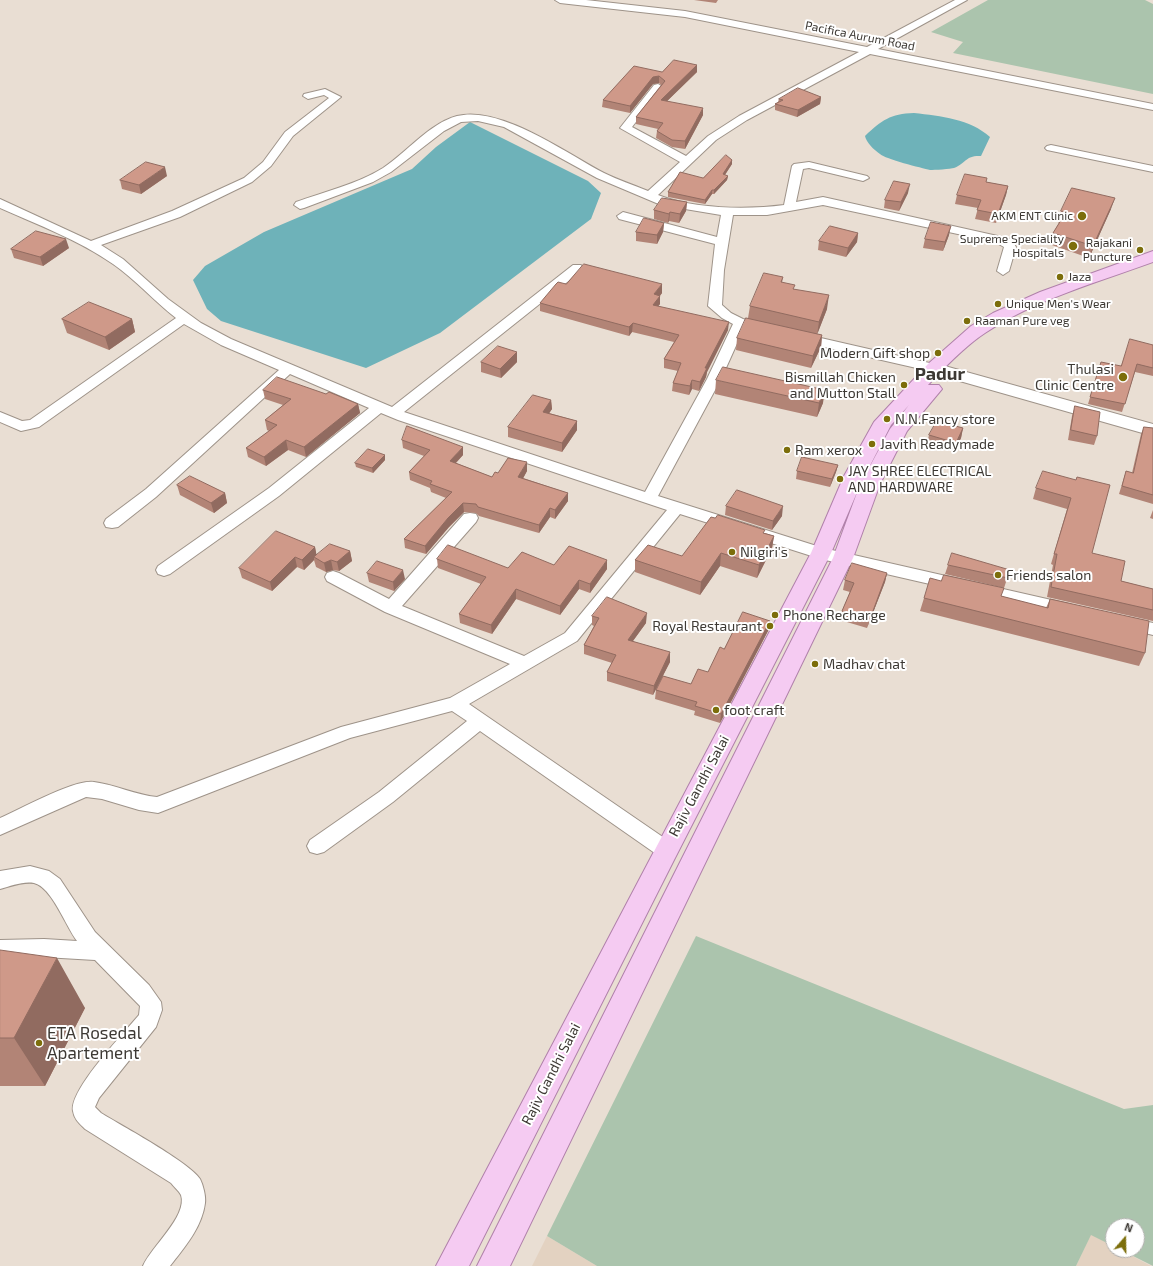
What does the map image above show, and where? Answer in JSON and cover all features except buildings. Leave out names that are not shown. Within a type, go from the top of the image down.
[{"type":"main road","name":"Rajiv Gandhi Salai","points":[[452,1266],[821,553],[854,476],[883,422],[940,371],[977,330],[999,317],[1080,282],[1153,256]]},
{"type":"main road","name":"Rajiv Gandhi Salai","points":[[493,1266],[843,558],[870,484],[899,429],[940,371],[1003,328],[1074,296],[1153,267]]},
{"type":"street","name":"Pacifica Aurum Road","points":[[560,0],[685,14],[1153,107]]},
{"type":"street","name":"Pacifica Aurum Road","points":[[613,0],[688,8],[1153,99]]},
{"type":"street","points":[[650,196],[712,138],[743,118],[962,0]]},
{"type":"street","points":[[658,87],[626,128],[686,161]]},
{"type":"street","points":[[91,245],[176,214],[248,180],[267,164],[289,134],[336,97],[325,92],[308,96]]},
{"type":"street","points":[[300,205],[369,180],[387,170],[440,128],[459,119],[483,119],[508,125],[601,176],[665,202],[728,212],[789,208],[805,202],[827,202],[1007,242],[1010,247],[1003,270]]},
{"type":"street","points":[[1051,148],[1153,169]]},
{"type":"street","points":[[789,208],[798,166],[809,165],[863,178]]},
{"type":"street","points":[[0,203],[91,245],[119,262],[163,302],[196,326],[226,342],[386,410],[677,508],[821,553],[1083,614]]},
{"type":"street","points":[[728,212],[721,242],[715,288],[715,306],[724,315],[740,323],[940,371],[1153,430]]},
{"type":"street","points":[[623,216],[721,242]]},
{"type":"street","points":[[164,570],[274,492],[577,268]]},
{"type":"street","points":[[0,417],[21,426],[34,424],[184,318]]},
{"type":"street","points":[[649,498],[714,379],[740,323]]},
{"type":"street","points":[[112,523],[151,493],[289,368]]},
{"type":"street","points":[[0,827],[84,789],[94,788],[145,804],[158,805],[347,732],[455,704],[571,637],[677,508]]},
{"type":"street","points":[[391,608],[470,518]]},
{"type":"street","points":[[333,576],[391,608],[526,664]]},
{"type":"street","points":[[1114,621],[1153,630]]},
{"type":"street","points":[[455,704],[666,850]]},
{"type":"street","points":[[317,846],[386,797],[480,721]]},
{"type":"street","points":[[0,880],[33,874],[47,880],[56,889],[79,928],[100,951],[143,992],[150,1002],[151,1010],[148,1020],[91,1090],[84,1103],[84,1112],[93,1121],[179,1175],[191,1188],[194,1201],[190,1216],[182,1232],[155,1266]]},
{"type":"street","points":[[0,949],[44,948],[100,951]]},
{"type":"shaded area","points":[[1091,1234],[1105,1242],[1105,1258],[1136,1258],[1151,1266],[1076,1266]]},
{"type":"shaded area","points":[[547,1236],[597,1266],[532,1266]]},
{"type":"green space","points":[[988,0],[1145,0],[1153,4],[1153,94],[953,53],[963,42],[931,32]]},
{"type":"green space","points":[[696,936],[1124,1109],[1153,1105],[1153,1266],[1137,1258],[1145,1258],[1145,1218],[1105,1218],[1105,1242],[1091,1235],[1076,1266],[597,1266],[547,1236]]},
{"type":"water","points":[[914,113],[955,119],[973,126],[990,137],[981,156],[969,158],[954,168],[932,170],[883,156],[867,141],[865,136],[876,126],[892,116]]},
{"type":"water","points":[[470,122],[588,181],[601,193],[591,219],[440,333],[366,368],[221,321],[207,309],[193,280],[205,266],[264,232],[412,169],[436,147]]},
{"type":"place","name":"AKM ENT Clinic","points":[[1082,216]]},
{"type":"place","name":"Supreme Speciality Hospitals","points":[[1073,246]]},
{"type":"place","name":"Rajakani Puncture","points":[[1140,250]]},
{"type":"place","name":"Jaza","points":[[1060,277]]},
{"type":"place","name":"Unique Men's Wear","points":[[998,304]]},
{"type":"place","name":"Raaman Pure veg","points":[[967,321]]},
{"type":"place","name":"Modern Gift shop","points":[[938,353]]},
{"type":"place","name":"Thulasi Clinic Centre","points":[[1123,377]]},
{"type":"place","name":"Bismillah Chicken and Mutton Stall","points":[[904,385]]},
{"type":"place","name":"N.N.Fancy store","points":[[887,419]]},
{"type":"place","name":"Javith Readymade","points":[[872,444]]},
{"type":"place","name":"Ram xerox","points":[[787,450]]},
{"type":"place","name":"JAY SHREE ELECTRICAL AND HARDWARE","points":[[840,479]]},
{"type":"place","name":"Nilgiri's","points":[[732,552]]},
{"type":"place","name":"Friends salon","points":[[998,575]]},
{"type":"place","name":"Phone Recharge","points":[[775,615]]},
{"type":"place","name":"Royal Restaurant","points":[[770,626]]},
{"type":"place","name":"Madhav chat","points":[[815,664]]},
{"type":"place","name":"foot craft","points":[[716,710]]},
{"type":"place","name":"ETA Rosedal Apartement","points":[[39,1043]]},
{"type":"district","name":"Padur","points":[[940,374]]}]
